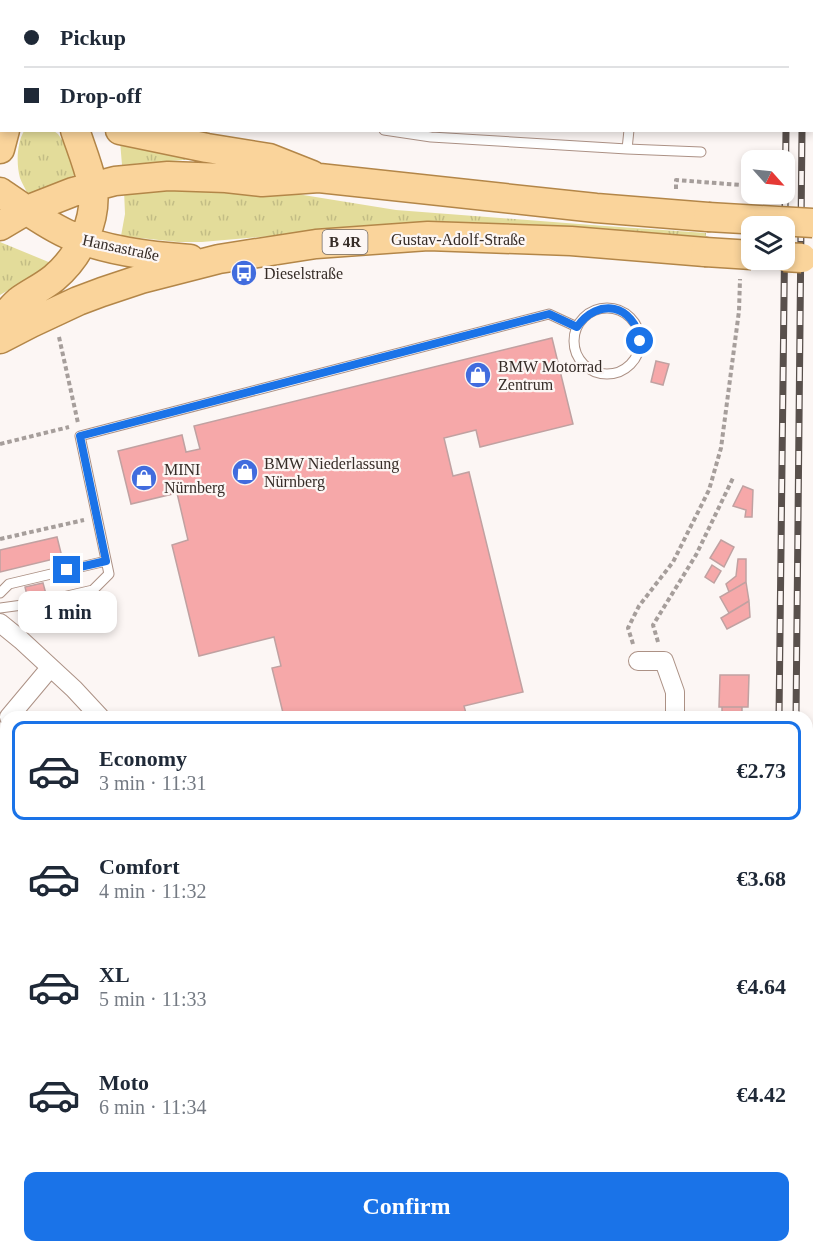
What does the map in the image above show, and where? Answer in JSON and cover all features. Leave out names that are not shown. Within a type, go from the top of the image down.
[{"type":"main road","points":[[0,149],[4,132]]},
{"type":"main road","points":[[0,321],[19,302],[56,277],[83,240],[93,202],[92,186],[86,159],[76,132]]},
{"type":"main road","points":[[130,132],[269,158],[319,177]]},
{"type":"main road","points":[[0,226],[27,210],[92,186],[168,176],[262,182],[319,177],[596,208],[813,223]]},
{"type":"main road","name":"Hansastraße","points":[[0,192],[50,225],[83,240],[109,248],[178,258],[219,259]]},
{"type":"main road","name":"Gustav-Adolf-Straße","points":[[0,339],[102,291],[219,259],[316,244],[428,236],[571,241],[705,252],[741,263]]},
{"type":"main road","points":[[795,258],[813,259]]},
{"type":"street","points":[[0,623],[74,689],[94,711]]},
{"type":"street","points":[[638,661],[664,661],[675,692],[675,711]]},
{"type":"street","points":[[14,711],[50,668]]},
{"type":"lane","points":[[397,132],[431,137],[701,152]]},
{"type":"lane","points":[[627,149],[629,132]]},
{"type":"lane","points":[[603,308],[624,313],[633,321],[638,330],[640,341],[633,362],[625,369],[615,373],[594,372],[585,366],[575,348],[574,338],[577,327],[592,312],[603,308]]},
{"type":"lane","points":[[0,608],[37,603],[93,590],[109,574],[80,436],[549,314],[577,327]]},
{"type":"lane","points":[[0,593],[9,584],[106,561]]},
{"type":"path","points":[[676,189],[676,180],[741,185]]},
{"type":"path","points":[[628,628],[639,606],[673,562],[709,490],[722,448],[745,270]]},
{"type":"path","points":[[0,444],[79,425],[60,342]]},
{"type":"path","points":[[664,661],[653,625],[696,555],[733,478]]},
{"type":"path","points":[[0,539],[97,517]]},
{"type":"green space","points":[[24,132],[55,132],[74,160],[75,175],[28,195],[20,178],[18,166]]},
{"type":"green space","points":[[120,141],[195,159],[122,165]]},
{"type":"green space","points":[[212,189],[297,194],[396,210],[706,233],[706,238],[387,226],[202,242],[121,236],[125,214],[124,190]]},
{"type":"green space","points":[[0,242],[51,263],[0,295]]},
{"type":"building","points":[[552,338],[573,424],[480,447],[476,430],[444,438],[453,476],[469,472],[523,692],[464,706],[465,711],[283,711],[272,668],[281,666],[274,637],[199,656],[172,545],[188,540],[177,493],[131,504],[118,451],[182,435],[186,452],[200,449],[194,426]]},
{"type":"building","points":[[656,361],[669,364],[663,385],[651,382]]},
{"type":"building","points":[[743,486],[753,490],[752,517],[745,517],[746,510],[733,506]]},
{"type":"building","points":[[57,537],[62,557],[0,572],[0,550]]},
{"type":"building","points":[[721,540],[734,547],[724,567],[710,558]]},
{"type":"building","points":[[738,559],[746,559],[746,582],[729,592],[726,584],[736,576]]},
{"type":"building","points":[[712,565],[721,571],[714,583],[705,577]]},
{"type":"building","points":[[746,582],[749,601],[729,613],[720,597]]},
{"type":"building","points":[[43,583],[46,594],[28,599],[25,587]]},
{"type":"building","points":[[749,601],[750,617],[727,629],[721,618]]},
{"type":"building","points":[[720,675],[749,675],[748,707],[719,707]]},
{"type":"building","points":[[722,707],[742,707],[742,711],[722,711]]},
{"type":"railway","points":[[779,711],[786,132]]},
{"type":"railway","points":[[796,711],[802,132]]},
{"type":"place","name":"Dieselstraße","points":[[244,273]]},
{"type":"place","name":"BMW Motorrad Zentrum","points":[[478,375]]},
{"type":"place","name":"BMW Niederlassung Nürnberg","points":[[245,472]]},
{"type":"place","name":"MINI Nürnberg","points":[[144,478]]},
{"type":"route","points":[[67,570],[106,561],[80,436],[549,314],[577,327],[592,312],[603,308],[614,309],[624,313],[633,321],[640,341]]}]
